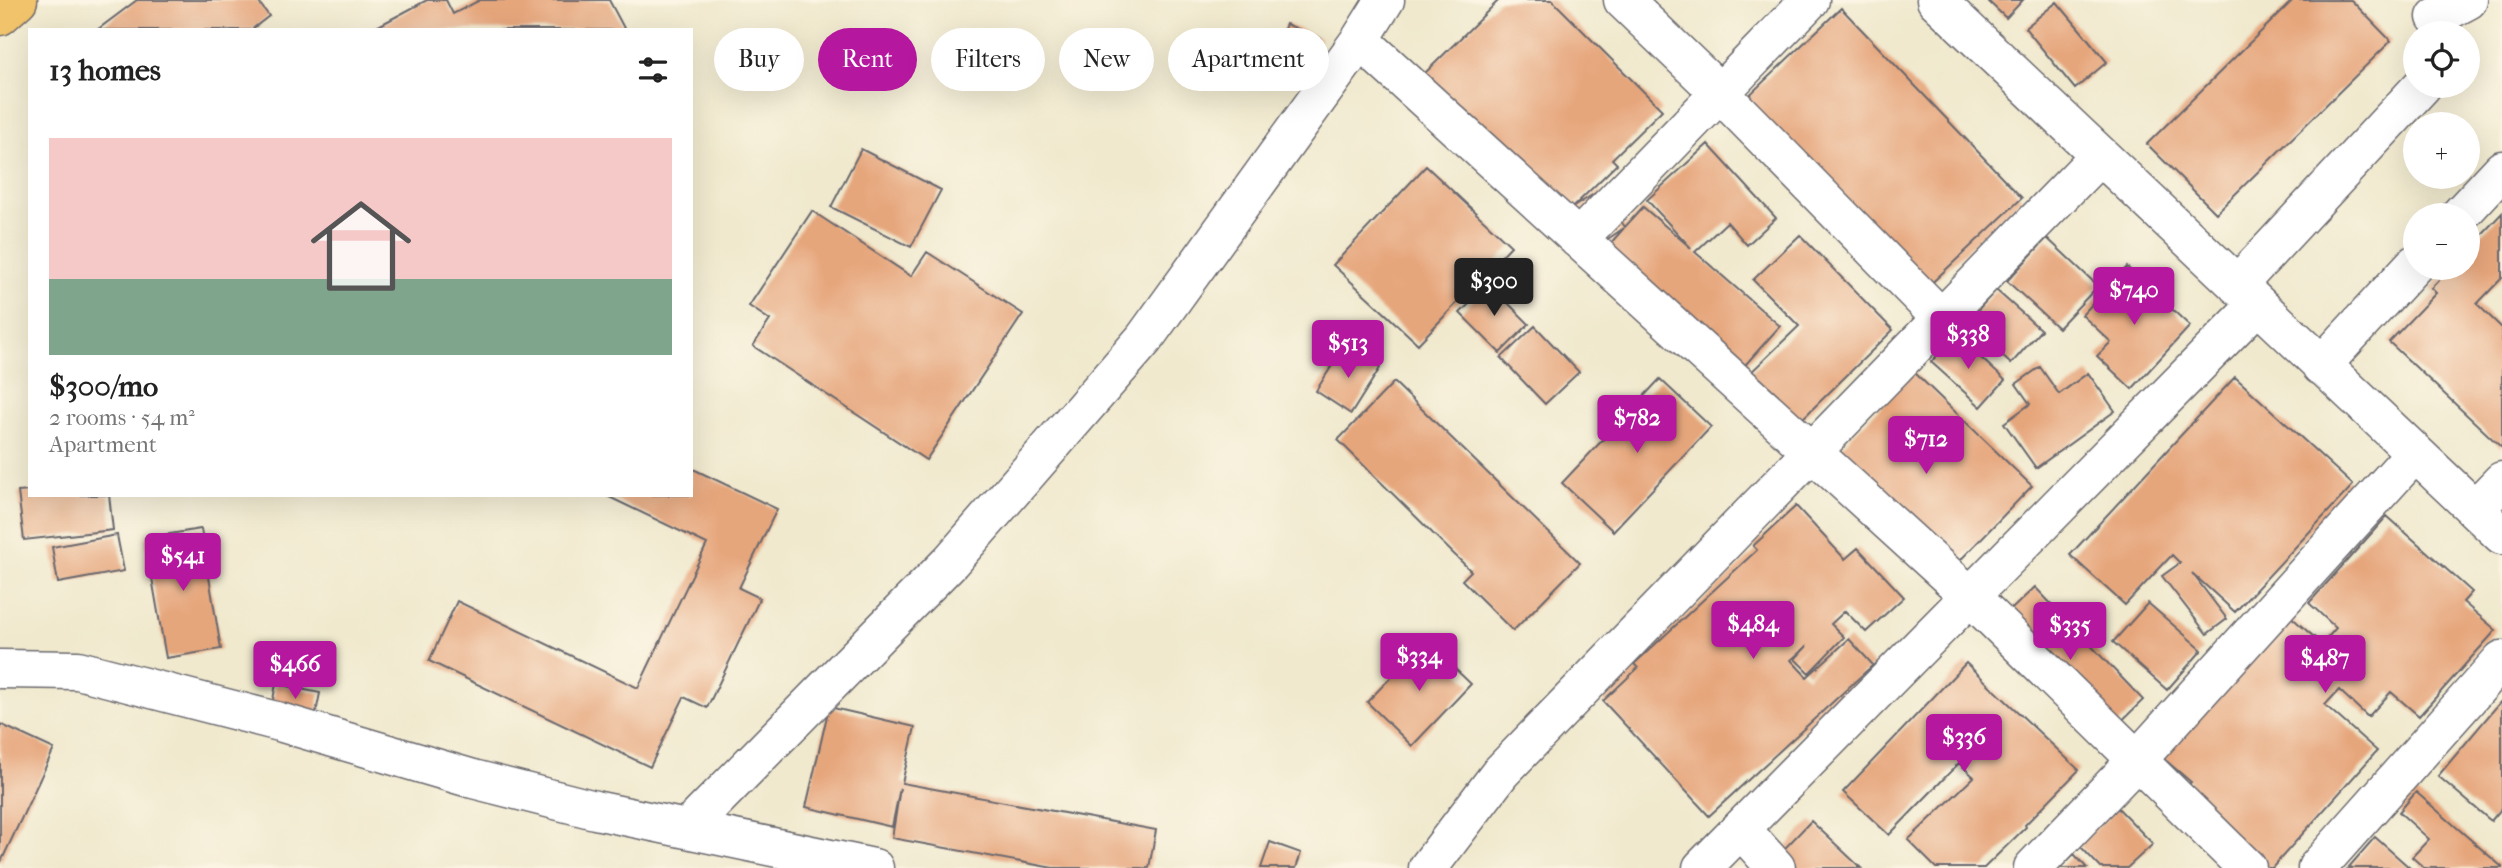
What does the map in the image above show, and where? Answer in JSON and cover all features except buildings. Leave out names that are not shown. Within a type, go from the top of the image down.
[{"type":"main road","points":[[0,16],[18,0]]},
{"type":"street","points":[[687,829],[951,561],[1144,340],[1360,40],[1385,0]]},
{"type":"street","points":[[1623,0],[1720,93],[1941,318]]},
{"type":"street","points":[[1578,239],[1810,0]]},
{"type":"street","points":[[1936,0],[2502,535]]},
{"type":"street","points":[[1360,40],[1970,596],[2247,868]]},
{"type":"street","points":[[1702,868],[1970,596],[2247,295],[2412,98]]},
{"type":"street","points":[[1429,868],[1501,772],[2100,155]]},
{"type":"street","points":[[2471,203],[2502,170]]},
{"type":"street","points":[[2321,366],[2403,277]]},
{"type":"street","points":[[2033,868],[2137,760],[2414,454]]},
{"type":"street","points":[[2474,509],[2502,481]]},
{"type":"street","points":[[2317,868],[2502,660]]},
{"type":"street","points":[[0,669],[78,670],[276,721],[473,779],[596,810],[874,868]]},
{"type":"street","points":[[1741,829],[1776,868]]}]
